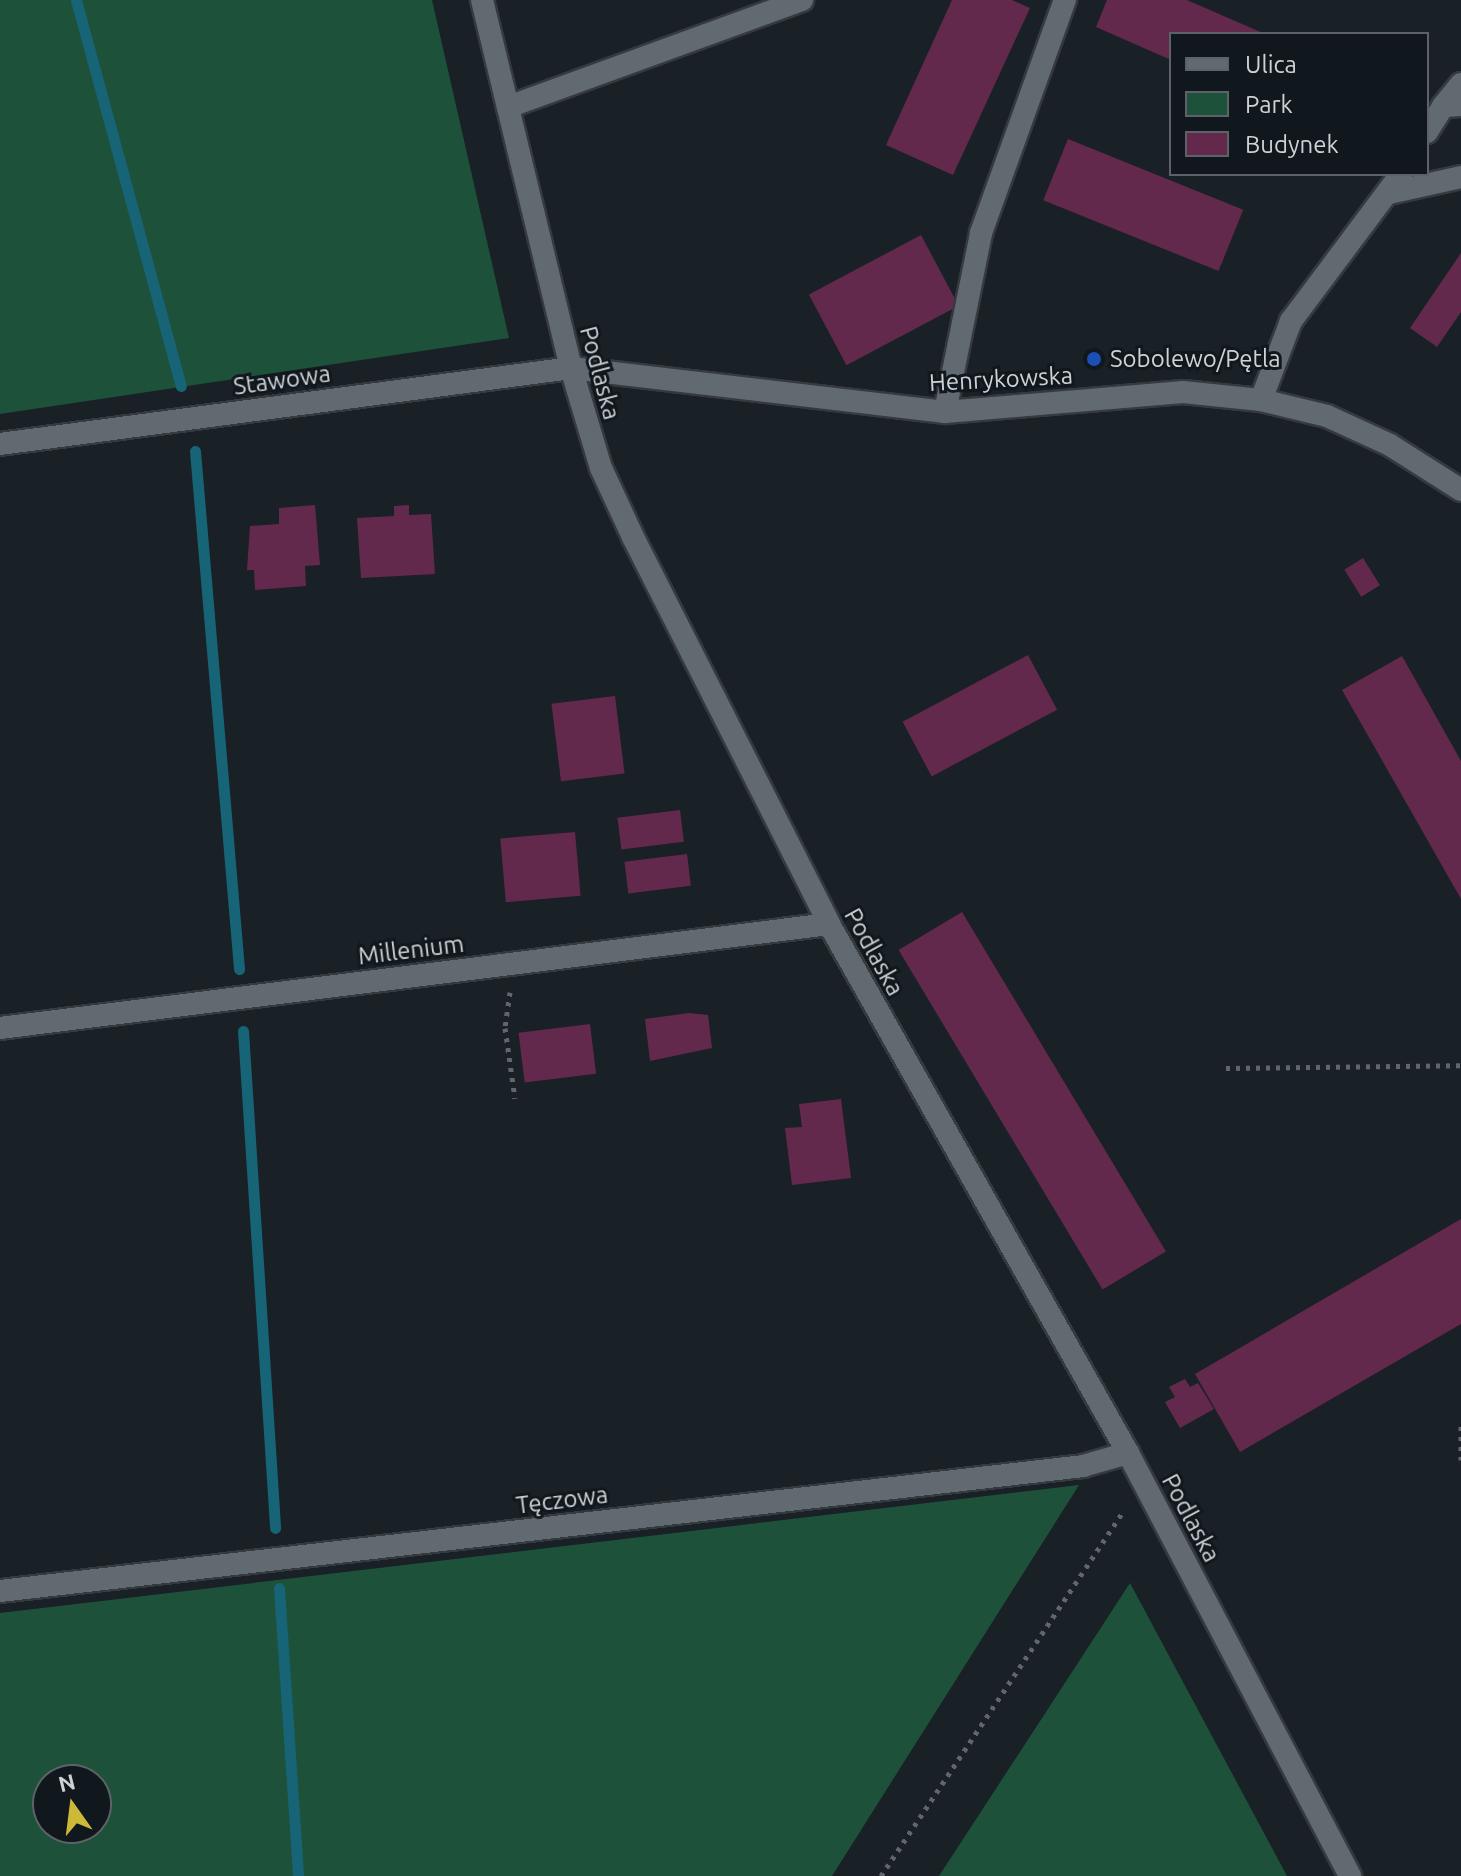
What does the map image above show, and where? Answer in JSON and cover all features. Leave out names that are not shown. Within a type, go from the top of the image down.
[{"type":"street","name":"Podlaska","points":[[482,0],[571,368],[597,455],[634,539],[829,924],[1128,1453],[1350,1876]]},
{"type":"street","points":[[508,107],[802,0]]},
{"type":"street","points":[[945,412],[981,233],[1065,0]]},
{"type":"street","points":[[1429,130],[1452,106],[1461,84]]},
{"type":"street","points":[[1261,400],[1291,321],[1395,184],[1461,177]]},
{"type":"street","name":"Henrykowska","points":[[571,368],[945,412],[1183,392],[1261,400],[1327,416],[1390,445],[1461,490]]},
{"type":"street","name":"Stawowa","points":[[0,444],[571,368]]},
{"type":"street","name":"Millenium","points":[[0,1028],[829,924]]},
{"type":"street","name":"Tęczowa","points":[[0,1591],[1083,1466],[1128,1453]]},
{"type":"path","points":[[515,964],[505,1028],[515,1098]]},
{"type":"path","points":[[1226,1068],[1461,1065]]},
{"type":"path","points":[[1461,1426],[1461,1460]]},
{"type":"path","points":[[881,1876],[1142,1482]]},
{"type":"green space","points":[[0,0],[432,0],[509,338],[0,414]]},
{"type":"green space","points":[[1079,1485],[832,1876],[0,1876],[0,1613]]},
{"type":"green space","points":[[1130,1583],[1287,1876],[939,1876]]},
{"type":"building","points":[[952,0],[1012,0],[1030,8],[953,175],[886,145]]},
{"type":"building","points":[[1107,0],[1187,0],[1260,32],[1169,32],[1169,59],[1096,27]]},
{"type":"building","points":[[1068,139],[1243,210],[1219,271],[1043,200]]},
{"type":"building","points":[[921,235],[959,306],[846,365],[809,295]]},
{"type":"building","points":[[1461,253],[1461,312],[1437,347],[1410,328]]},
{"type":"building","points":[[315,505],[320,565],[305,566],[306,586],[255,590],[254,570],[247,570],[250,526],[279,524],[279,508]]},
{"type":"building","points":[[409,505],[409,515],[431,514],[435,574],[361,578],[357,518],[394,516],[394,506]]},
{"type":"building","points":[[1363,558],[1380,585],[1361,597],[1344,570]]},
{"type":"building","points":[[1028,655],[1057,710],[932,776],[903,722]]},
{"type":"building","points":[[1402,656],[1461,761],[1461,899],[1342,690]]},
{"type":"building","points":[[615,696],[625,773],[561,781],[551,704]]},
{"type":"building","points":[[680,810],[684,842],[621,849],[617,818]]},
{"type":"building","points":[[575,832],[581,896],[506,902],[500,839]]},
{"type":"building","points":[[687,854],[691,886],[628,893],[624,862]]},
{"type":"building","points":[[962,912],[1166,1251],[1103,1290],[899,950]]},
{"type":"building","points":[[689,1013],[708,1015],[712,1048],[650,1061],[645,1019]]},
{"type":"building","points":[[590,1024],[596,1074],[525,1082],[519,1033]]},
{"type":"building","points":[[841,1099],[851,1178],[792,1185],[785,1128],[802,1127],[799,1104]]},
{"type":"building","points":[[1461,1219],[1461,1324],[1240,1452],[1195,1374]]},
{"type":"building","points":[[1185,1379],[1190,1387],[1198,1383],[1214,1409],[1180,1428],[1165,1402],[1175,1397],[1169,1387]]},
{"type":"waterway","points":[[76,0],[181,386]]},
{"type":"waterway","points":[[195,451],[239,969]]},
{"type":"waterway","points":[[243,1031],[275,1528]]},
{"type":"waterway","points":[[279,1588],[298,1876]]},
{"type":"place","name":"Sobolewo/Pętla","points":[[1094,359]]}]
